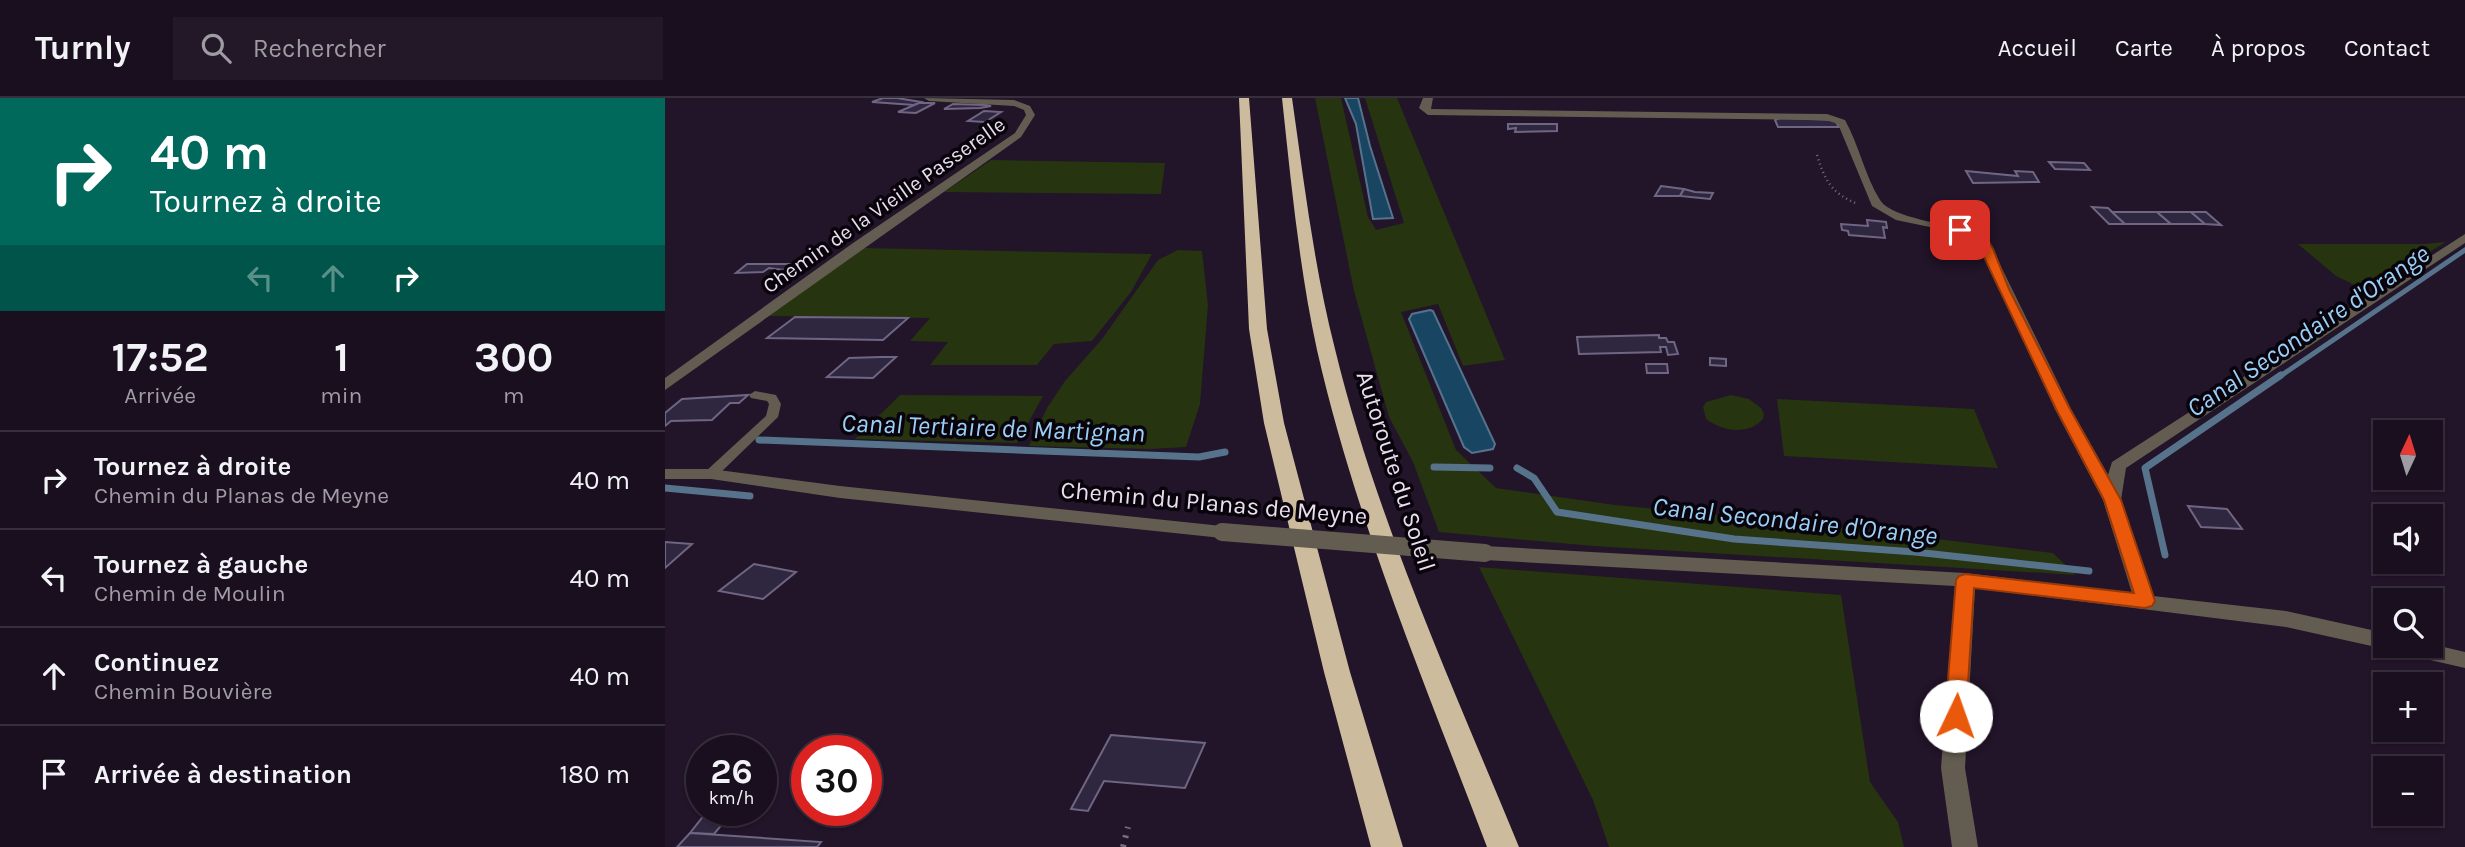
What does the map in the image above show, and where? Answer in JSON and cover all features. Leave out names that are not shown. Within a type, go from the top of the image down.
[{"type":"highway","points":[[1244,98],[1258,329],[1274,423],[1337,672],[1387,847]]},
{"type":"highway","name":"Autoroute du Soleil","points":[[1287,98],[1316,303],[1334,384],[1415,624],[1503,847]]},
{"type":"street","name":"Chemin de la Vieille Passerelle","points":[[665,385],[1018,135],[1031,117],[1031,110],[1027,105],[929,98]]},
{"type":"street","points":[[1429,98],[1424,108],[1429,112],[1842,121],[1876,204],[1883,210],[1894,216],[1960,230],[1982,239],[2063,409],[2112,500],[2145,601]]},
{"type":"street","points":[[2112,500],[2118,466],[2465,238]]},
{"type":"street","name":"Chemin du Planas de Meyne","points":[[665,474],[711,474],[840,492],[1222,532],[1485,553],[1965,580],[2287,619],[2373,639]]},
{"type":"street","points":[[1965,580],[1953,768],[1965,847]]},
{"type":"street","points":[[2443,655],[2465,660]]},
{"type":"lane","points":[[711,474],[772,416],[775,404],[772,398],[755,395]]},
{"type":"path","points":[[1817,155],[1828,189],[1857,204],[1883,210]]},
{"type":"path","points":[[1123,847],[1128,827]]},
{"type":"green space","points":[[1315,98],[1341,98],[1368,217],[1376,230],[1404,223],[1365,98],[1397,98],[1505,360],[1463,366],[1438,304],[1401,312],[1456,450],[1496,488],[1615,505],[1814,524],[2053,553],[2076,575],[1593,546],[1439,532],[1413,462],[1389,417],[1354,291]]},
{"type":"green space","points":[[991,160],[1165,163],[1161,194],[944,192]]},
{"type":"green space","points":[[2446,242],[2365,290],[2336,276],[2298,244],[2424,244]]},
{"type":"green space","points":[[863,248],[1152,254],[1131,292],[1092,341],[1054,344],[1037,365],[930,365],[948,342],[910,341],[930,318],[767,316]]},
{"type":"green space","points":[[1178,250],[1202,251],[1208,305],[1200,404],[1186,447],[1150,449],[1029,446],[1047,408],[1065,381],[1102,339],[1158,260]]},
{"type":"green space","points":[[900,395],[1043,396],[1017,443],[855,439]]},
{"type":"green space","points":[[1731,395],[1749,399],[1761,408],[1763,419],[1750,428],[1735,430],[1706,419],[1703,407],[1706,402]]},
{"type":"green space","points":[[1777,399],[1974,409],[1998,468],[1784,456]]},
{"type":"green space","points":[[1479,567],[1841,595],[1870,782],[1898,822],[1904,847],[1609,847],[1593,800]]},
{"type":"water","points":[[1345,98],[1358,98],[1393,218],[1373,219],[1356,124]]},
{"type":"water","points":[[1433,311],[1495,444],[1493,449],[1472,453],[1464,447],[1409,319],[1412,314]]},
{"type":"building","points":[[883,98],[921,102],[914,105],[872,102]]},
{"type":"building","points":[[919,103],[935,103],[916,113],[898,112]]},
{"type":"building","points":[[953,104],[986,105],[991,106],[944,109]]},
{"type":"building","points":[[984,111],[1001,112],[985,122],[968,121]]},
{"type":"building","points":[[1775,120],[1835,120],[1839,127],[1778,127]]},
{"type":"building","points":[[1508,124],[1557,124],[1557,131],[1515,132],[1516,128],[1508,129]]},
{"type":"building","points":[[2049,162],[2084,163],[2090,170],[2055,169]]},
{"type":"building","points":[[1966,171],[2018,176],[2015,171],[2033,172],[2039,182],[1973,183]]},
{"type":"building","points":[[1661,186],[1684,189],[1680,196],[1655,196]]},
{"type":"building","points":[[1684,189],[1713,193],[1710,199],[1680,196]]},
{"type":"building","points":[[2092,207],[2108,208],[2125,224],[2109,224]]},
{"type":"building","points":[[2112,212],[2157,212],[2171,224],[2125,224]]},
{"type":"building","points":[[2157,212],[2191,212],[2205,224],[2171,224]]},
{"type":"building","points":[[2191,212],[2206,212],[2221,225],[2205,224]]},
{"type":"building","points":[[1867,220],[1886,222],[1887,228],[1883,227],[1885,238],[1849,235],[1848,231],[1842,230],[1841,224],[1868,226]]},
{"type":"building","points":[[747,264],[791,264],[783,270],[769,268],[763,272],[736,273]]},
{"type":"building","points":[[795,317],[908,318],[883,340],[767,338]]},
{"type":"building","points":[[1659,335],[1659,338],[1674,342],[1678,354],[1668,355],[1666,347],[1660,347],[1661,352],[1579,354],[1577,337]]},
{"type":"building","points":[[896,357],[873,378],[827,377],[849,358]]},
{"type":"building","points":[[1710,358],[1726,359],[1726,366],[1710,365]]},
{"type":"building","points":[[1646,364],[1667,364],[1668,373],[1647,373]]},
{"type":"building","points":[[748,395],[739,403],[730,403],[712,420],[671,421],[665,426],[665,413],[682,399]]},
{"type":"building","points":[[2188,506],[2227,509],[2242,529],[2201,527]]},
{"type":"building","points":[[665,542],[692,544],[665,568]]},
{"type":"building","points":[[754,564],[796,572],[763,599],[719,591]]},
{"type":"building","points":[[1111,735],[1205,743],[1185,788],[1104,781],[1088,811],[1071,809]]},
{"type":"building","points":[[696,826],[721,826],[714,834],[690,833]]},
{"type":"building","points":[[690,833],[821,842],[817,847],[677,847]]},
{"type":"waterway","name":"Canal Secondaire d'Orange","points":[[2279,377],[2465,250]]},
{"type":"waterway","name":"Canal Secondaire d'Orange","points":[[2165,555],[2145,468],[2281,375]]},
{"type":"waterway","name":"Canal Tertiaire de Martignan","points":[[759,440],[1199,457],[1225,452]]},
{"type":"waterway","name":"Canal Secondaire d'Orange","points":[[1434,467],[1490,468]]},
{"type":"waterway","name":"Canal Secondaire d'Orange","points":[[1517,468],[1534,478],[1557,512],[1734,539],[1915,552],[2089,571]]},
{"type":"waterway","points":[[665,488],[750,496]]},
{"type":"route","points":[[1956,716],[1965,580],[2145,601],[2112,500],[2003,289],[1987,249],[1982,239],[1960,230]]}]
